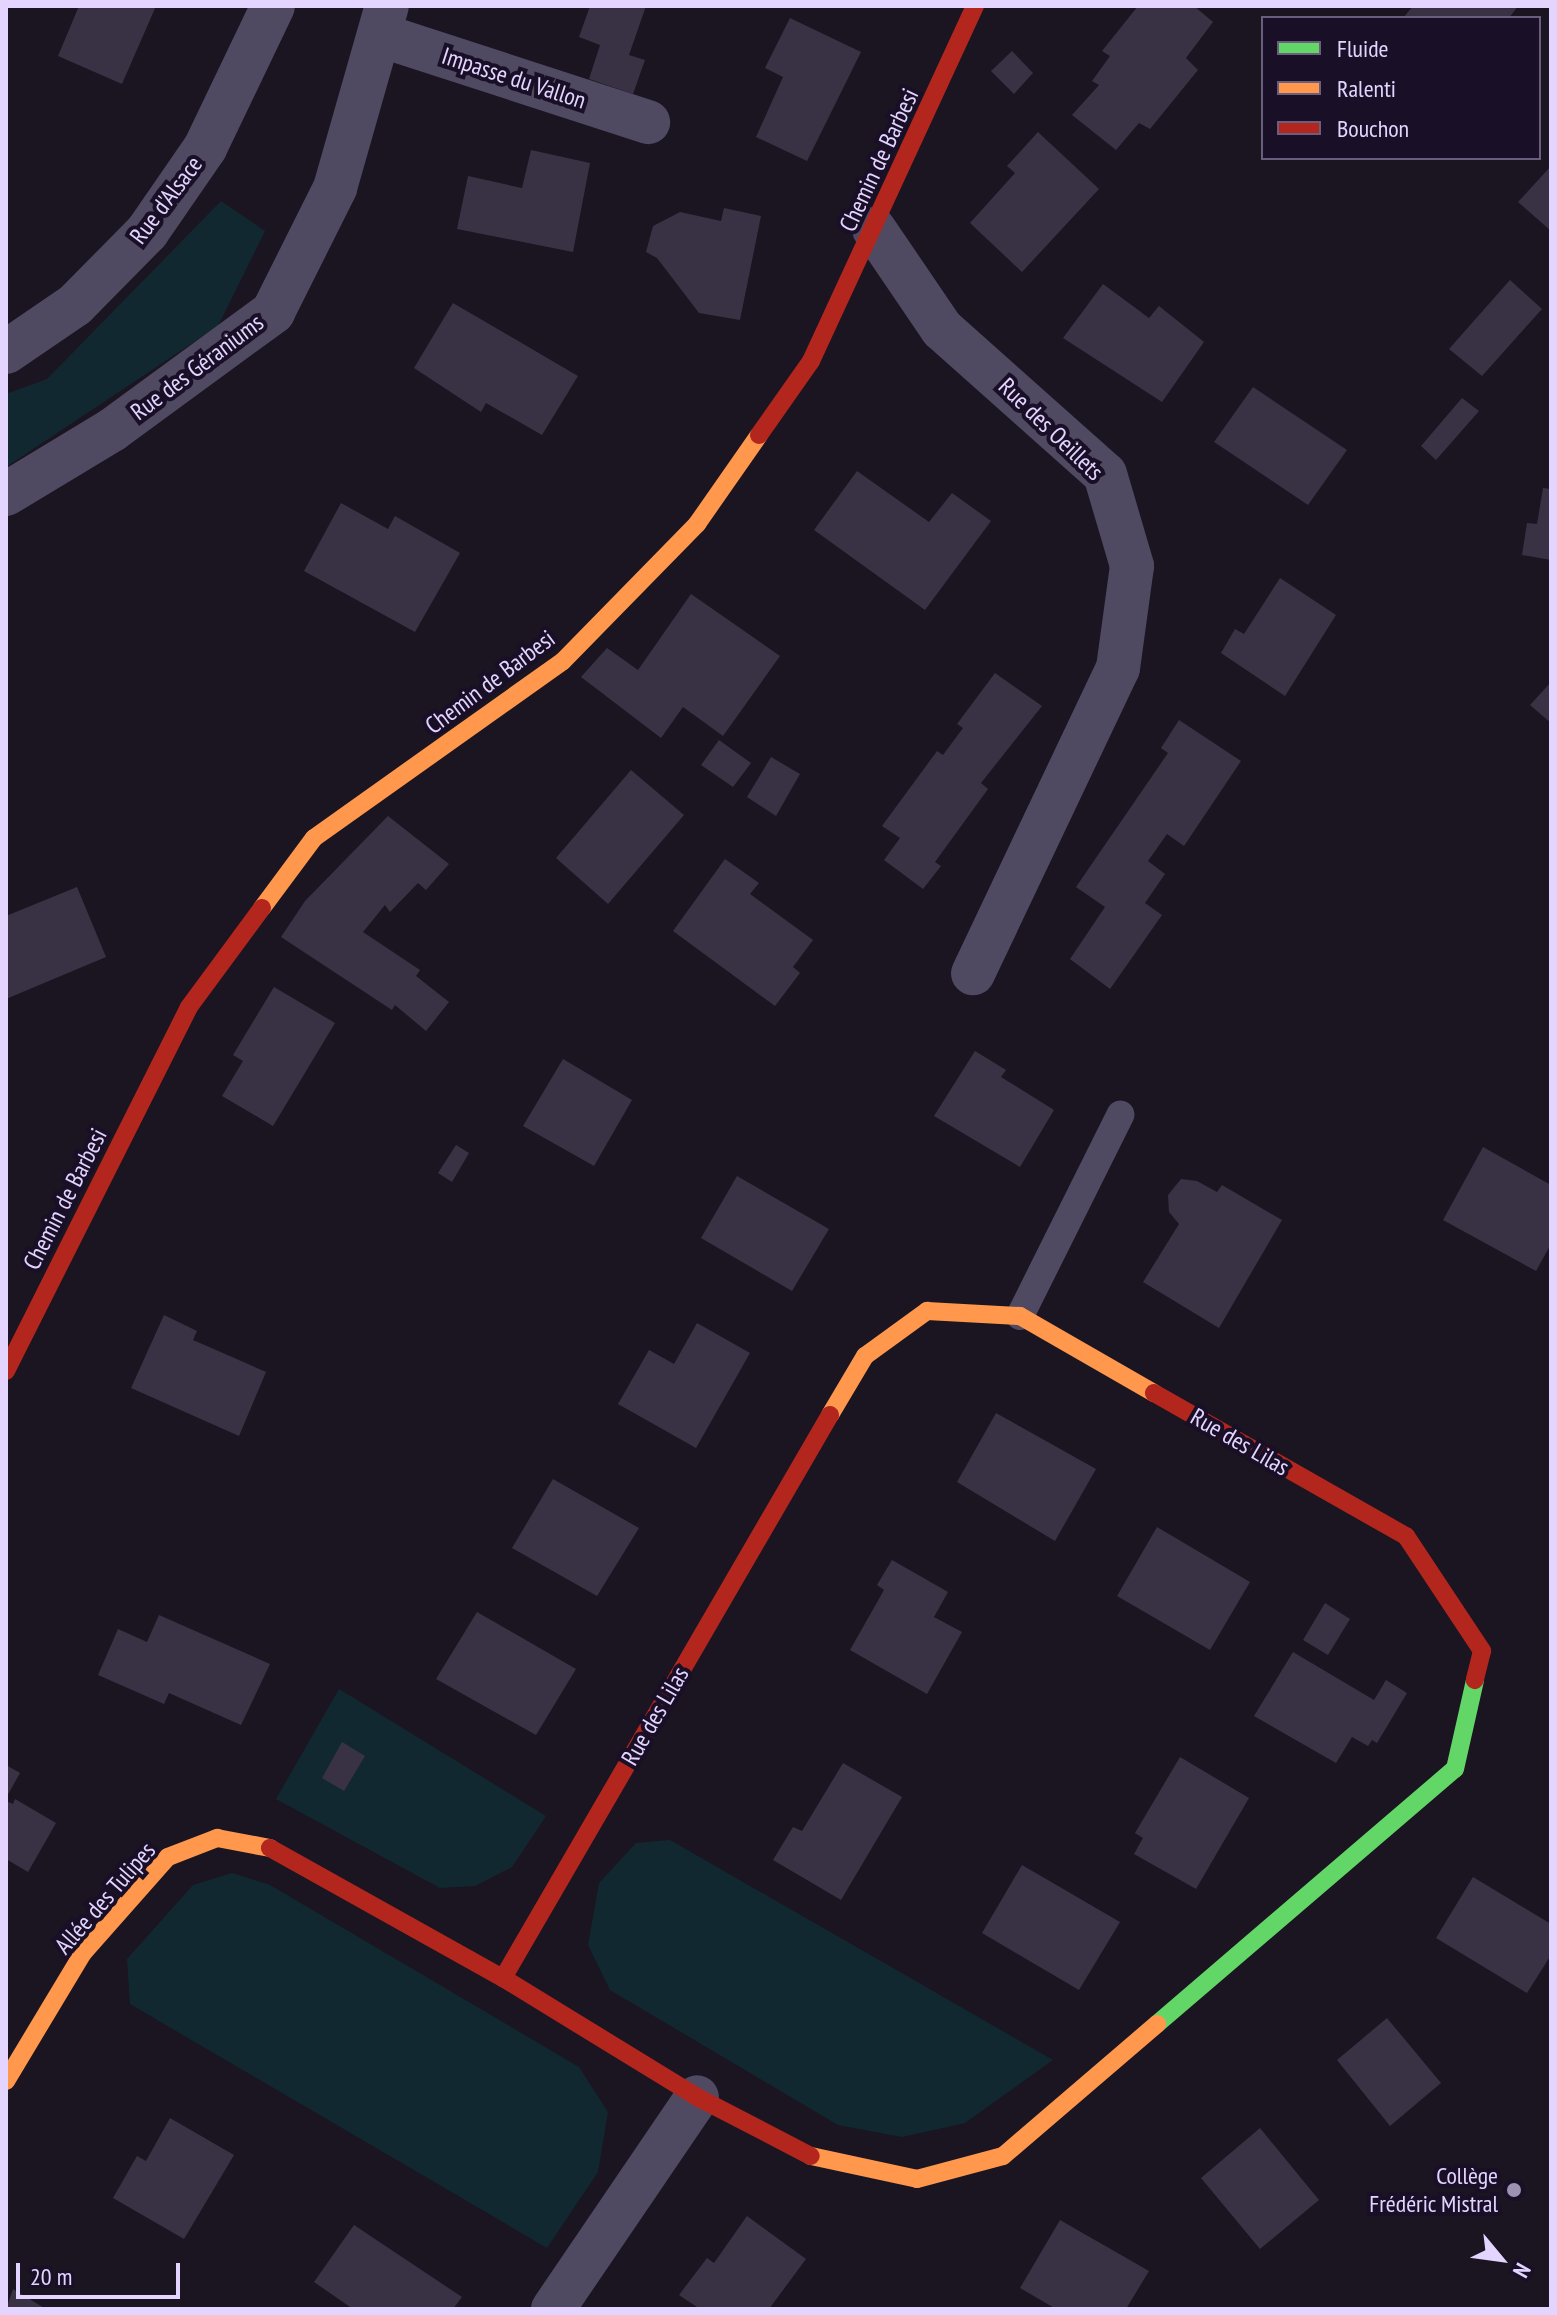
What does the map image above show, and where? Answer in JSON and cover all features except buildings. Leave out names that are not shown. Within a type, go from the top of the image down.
[{"type":"street","name":"Rue d'Alsace","points":[[6,352],[75,305],[147,232],[205,148],[273,6]]},
{"type":"street","name":"Chemin de Barbesi","points":[[6,1371],[189,1007],[314,838],[563,661],[697,524],[811,361],[975,6]]},
{"type":"street","name":"Impasse du Vallon","points":[[384,20],[648,122]]},
{"type":"street","name":"Rue des Géraniums","points":[[6,494],[112,430],[273,312],[335,188],[384,20]]},
{"type":"street","name":"Rue des Oeillets","points":[[874,229],[942,329],[1105,474],[1132,566],[1118,668],[973,973]]},
{"type":"street","name":"Rue des Lilas","points":[[927,1311],[1020,1316],[1406,1536],[1482,1651],[1455,1769],[1003,2156],[917,2179],[821,2161],[697,2097],[503,1978],[865,1356],[927,1311]]},
{"type":"street","name":"Allée des Tulipes","points":[[6,2081],[83,1953],[168,1857],[217,1838],[269,1847],[503,1978]]},
{"type":"street","points":[[553,2309],[697,2097]]},
{"type":"lane","points":[[1020,1316],[1120,1115]]},
{"type":"shaded area","points":[[221,201],[265,231],[218,326],[6,467],[6,394],[47,379]]},
{"type":"shaded area","points":[[339,1689],[546,1816],[512,1867],[475,1886],[440,1888],[276,1799]]},
{"type":"shaded area","points":[[670,1840],[1053,2060],[965,2123],[902,2137],[838,2125],[610,1990],[588,1945],[599,1883],[636,1843]]},
{"type":"shaded area","points":[[232,1873],[270,1885],[579,2067],[608,2112],[598,2172],[547,2248],[130,2004],[127,1959],[193,1885]]},
{"type":"traffic: fast","points":[[1157,2024],[1455,1769],[1475,1680]]},
{"type":"traffic: slow","points":[[262,908],[314,838],[563,661],[697,524],[759,435]]},
{"type":"traffic: slow","points":[[830,1415],[865,1356],[927,1311],[1020,1316],[1154,1393]]},
{"type":"traffic: slow","points":[[6,2081],[83,1953],[168,1857],[217,1838],[270,1848]]},
{"type":"traffic: slow","points":[[811,2156],[917,2179],[1003,2156],[1157,2024]]},
{"type":"traffic: jam","points":[[759,435],[811,361],[975,6]]},
{"type":"traffic: jam","points":[[6,1371],[189,1007],[262,908]]},
{"type":"traffic: jam","points":[[1154,1393],[1406,1536],[1482,1651],[1475,1680]]},
{"type":"traffic: jam","points":[[503,1978],[830,1415]]},
{"type":"traffic: jam","points":[[270,1848],[503,1978],[697,2097],[811,2156]]},
{"type":"place","name":"Collège Frédéric Mistral","points":[[1514,2190]]}]
